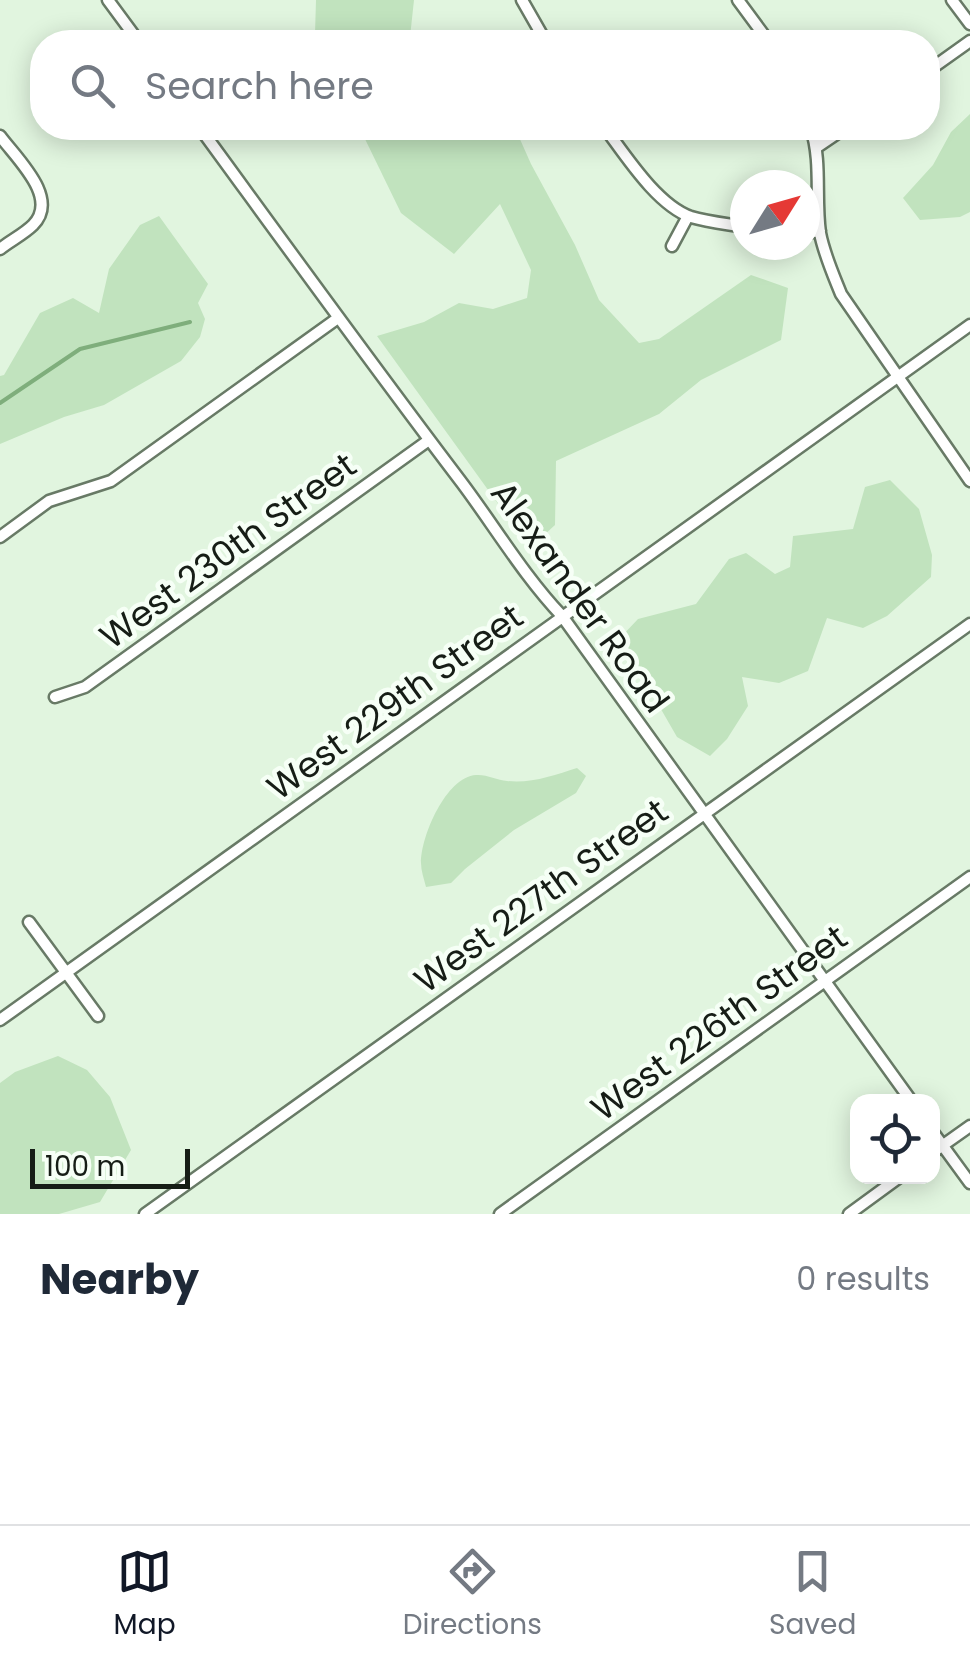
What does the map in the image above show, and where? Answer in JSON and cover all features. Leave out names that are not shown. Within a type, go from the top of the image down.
[{"type":"street","points":[[108,0],[130,30]]},
{"type":"street","points":[[522,0],[539,30]]},
{"type":"street","points":[[738,0],[760,30]]},
{"type":"street","points":[[952,0],[970,24]]},
{"type":"street","points":[[940,62],[970,41]]},
{"type":"street","points":[[0,136],[39,189],[43,206],[35,224],[0,249]]},
{"type":"street","name":"Alexander Road","points":[[209,140],[545,599],[562,616],[906,1094]]},
{"type":"street","points":[[615,140],[664,199],[688,216],[730,224]]},
{"type":"street","points":[[815,140],[818,170]]},
{"type":"street","points":[[817,147],[827,140]]},
{"type":"street","points":[[672,246],[688,216]]},
{"type":"street","points":[[820,232],[841,294],[970,481]]},
{"type":"street","points":[[0,537],[49,501],[111,480],[338,318]]},
{"type":"street","name":"West 229th Street","points":[[0,1020],[970,324]]},
{"type":"street","name":"West 230th Street","points":[[55,697],[85,688],[429,440]]},
{"type":"street","name":"West 227th Street","points":[[145,1214],[970,624]]},
{"type":"street","name":"West 226th Street","points":[[500,1214],[970,877]]},
{"type":"street","points":[[29,922],[98,1016]]},
{"type":"street","points":[[940,1148],[970,1126]]},
{"type":"street","points":[[940,1142],[970,1182]]},
{"type":"street","points":[[849,1214],[889,1184]]},
{"type":"green space","points":[[316,0],[414,0],[411,30],[315,30]]},
{"type":"green space","points":[[970,114],[970,212],[960,217],[920,220],[903,198],[933,165],[951,132]]},
{"type":"green space","points":[[365,140],[520,140],[599,300],[639,343],[659,339],[751,275],[788,288],[781,340],[701,380],[659,414],[556,461],[555,525],[530,548],[377,336],[424,322],[459,303],[493,309],[527,298],[531,270],[500,204],[454,254],[401,213]]},
{"type":"green space","points":[[159,216],[208,284],[198,303],[205,319],[200,337],[181,361],[104,405],[0,444],[0,376],[40,313],[73,298],[99,313],[109,269],[140,225]]},
{"type":"green space","points":[[890,480],[919,509],[932,555],[931,577],[887,616],[863,628],[827,618],[808,671],[779,683],[742,677],[748,706],[727,739],[710,756],[677,737],[620,638],[638,619],[696,604],[729,559],[746,553],[775,574],[790,567],[793,536],[853,529],[865,487]]},
{"type":"green space","points":[[577,768],[586,776],[576,793],[514,830],[451,883],[426,887],[421,863],[430,824],[445,797],[465,778],[484,775],[525,781]]},
{"type":"green space","points":[[58,1056],[87,1070],[110,1097],[131,1150],[100,1202],[59,1214],[0,1214],[0,1083],[15,1072]]},
{"type":"waterway","points":[[0,403],[80,349],[190,322]]}]
